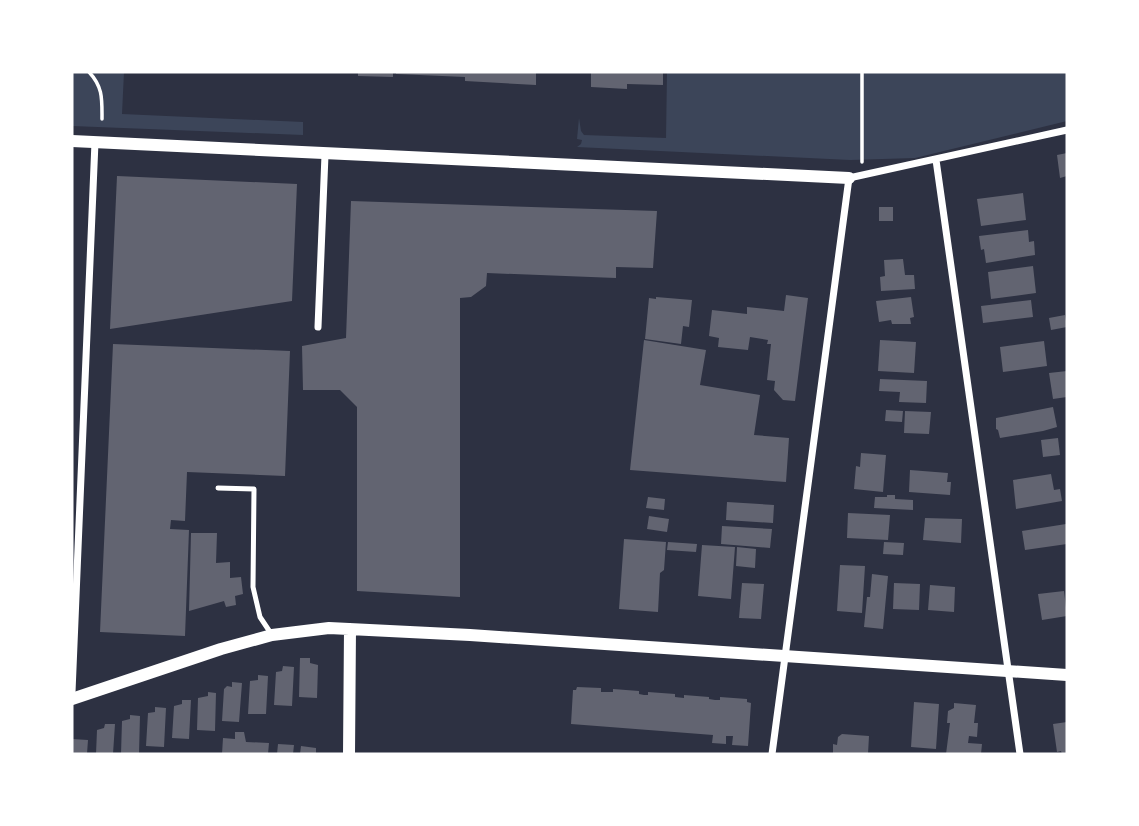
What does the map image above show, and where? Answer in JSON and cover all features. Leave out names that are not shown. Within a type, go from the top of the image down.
[{"type":"street","points":[[72,141],[849,178],[1067,130]]},
{"type":"street","points":[[72,692],[95,142]]},
{"type":"street","points":[[318,327],[325,155]]},
{"type":"street","points":[[936,160],[1020,754]]},
{"type":"street","points":[[772,754],[849,178]]},
{"type":"street","points":[[72,699],[222,649],[302,630],[350,629],[1067,675]]},
{"type":"street","points":[[349,754],[350,629]]},
{"type":"lane","points":[[218,488],[254,489],[253,587],[260,617],[272,635]]},
{"type":"path","points":[[89,72],[102,92],[102,119]]},
{"type":"path","points":[[862,72],[861,145],[864,175]]},
{"type":"shaded area","points":[[72,72],[124,72],[122,114],[303,122],[303,135],[72,126]]},
{"type":"shaded area","points":[[667,72],[1067,72],[1067,121],[915,158],[850,160],[577,147],[582,140],[577,139],[579,118],[584,135],[666,138]]},
{"type":"building","points":[[358,72],[393,72],[393,77],[358,76]]},
{"type":"building","points":[[396,72],[536,72],[536,85],[465,81],[465,77]]},
{"type":"building","points":[[591,72],[663,72],[663,85],[627,84],[627,89],[591,87]]},
{"type":"building","points":[[1067,153],[1067,176],[1060,178],[1057,155]]},
{"type":"building","points":[[117,176],[297,184],[292,301],[110,329]]},
{"type":"building","points":[[1023,193],[1026,220],[981,226],[977,199]]},
{"type":"building","points":[[351,201],[657,211],[653,268],[616,267],[616,278],[487,273],[486,286],[471,297],[460,298],[460,597],[357,591],[357,407],[340,390],[303,390],[302,346],[346,338]]},
{"type":"building","points":[[879,207],[893,207],[893,221],[879,221]]},
{"type":"building","points":[[1028,230],[1029,242],[1034,241],[1035,255],[986,263],[979,236]]},
{"type":"building","points":[[903,259],[905,275],[914,275],[915,289],[881,291],[880,277],[885,276],[884,260]]},
{"type":"building","points":[[1033,266],[1036,293],[991,299],[988,272]]},
{"type":"building","points":[[786,295],[808,298],[795,401],[783,400],[774,390],[775,381],[767,380],[771,344],[767,344],[768,340],[750,337],[748,350],[718,347],[719,338],[709,336],[712,310],[747,314],[747,307],[784,311]]},
{"type":"building","points":[[911,297],[914,317],[910,318],[911,324],[892,324],[891,320],[879,322],[876,301]]},
{"type":"building","points":[[649,298],[692,300],[689,327],[683,326],[681,344],[645,339]]},
{"type":"building","points":[[1031,300],[1033,317],[983,323],[981,306]]},
{"type":"building","points":[[1065,315],[1067,327],[1051,330],[1049,318]]},
{"type":"building","points":[[644,340],[706,350],[700,385],[760,395],[754,435],[789,438],[786,482],[630,470]]},
{"type":"building","points":[[880,340],[916,342],[914,373],[878,371]]},
{"type":"building","points":[[1044,341],[1047,366],[1003,372],[1000,347]]},
{"type":"building","points":[[113,344],[290,351],[285,476],[187,472],[185,521],[171,520],[170,529],[189,530],[185,636],[100,632]]},
{"type":"building","points":[[1067,371],[1067,397],[1053,399],[1049,373]]},
{"type":"building","points":[[880,379],[927,381],[926,403],[899,402],[900,392],[879,391]]},
{"type":"building","points":[[1053,407],[1057,427],[1000,438],[996,429],[996,418]]},
{"type":"building","points":[[886,410],[903,411],[902,422],[885,421]]},
{"type":"building","points":[[905,411],[931,412],[929,434],[904,433]]},
{"type":"building","points":[[1058,438],[1060,455],[1043,457],[1041,440]]},
{"type":"building","points":[[861,453],[886,455],[883,492],[854,489],[856,466],[860,467]]},
{"type":"building","points":[[910,470],[948,473],[947,482],[951,482],[950,495],[909,492]]},
{"type":"building","points":[[1051,474],[1054,490],[1060,489],[1062,501],[1016,509],[1013,480]]},
{"type":"building","points":[[895,495],[895,499],[913,500],[913,510],[874,508],[875,497]]},
{"type":"building","points":[[648,497],[665,499],[664,510],[646,508]]},
{"type":"building","points":[[727,502],[774,505],[773,523],[726,520]]},
{"type":"building","points":[[848,513],[890,515],[888,540],[847,538]]},
{"type":"building","points":[[649,516],[669,519],[667,532],[647,529]]},
{"type":"building","points":[[925,518],[962,519],[961,543],[923,540]]},
{"type":"building","points":[[1066,524],[1067,544],[1025,550],[1022,531]]},
{"type":"building","points":[[722,526],[772,529],[770,548],[721,544]]},
{"type":"building","points":[[191,533],[217,533],[216,563],[230,562],[230,578],[241,577],[243,594],[235,596],[236,605],[226,607],[224,601],[189,611]]},
{"type":"building","points":[[624,539],[666,542],[664,570],[660,573],[658,612],[619,609]]},
{"type":"building","points":[[668,542],[697,544],[696,552],[667,550]]},
{"type":"building","points":[[884,542],[904,543],[903,555],[883,554]]},
{"type":"building","points":[[702,545],[735,547],[731,599],[698,596]]},
{"type":"building","points":[[737,547],[756,549],[755,568],[736,566]]},
{"type":"building","points":[[840,565],[865,566],[862,613],[837,611]]},
{"type":"building","points":[[872,574],[888,576],[883,629],[864,627]]},
{"type":"building","points":[[742,583],[764,584],[761,619],[739,618]]},
{"type":"building","points":[[894,583],[920,584],[919,610],[893,609]]},
{"type":"building","points":[[930,585],[955,587],[954,612],[928,610]]},
{"type":"building","points":[[1064,591],[1067,616],[1042,620],[1038,594]]},
{"type":"building","points":[[300,658],[310,658],[310,663],[318,665],[317,698],[299,697]]},
{"type":"building","points":[[283,666],[294,667],[292,706],[274,705],[276,672],[282,671]]},
{"type":"building","points":[[258,675],[268,676],[266,714],[248,714],[250,681],[258,680]]},
{"type":"building","points":[[232,682],[242,683],[239,722],[222,721],[224,689],[227,686],[232,687]]},
{"type":"building","points":[[577,687],[601,688],[601,692],[613,692],[613,689],[639,691],[639,694],[644,695],[648,695],[648,692],[675,694],[675,697],[684,698],[684,695],[715,700],[720,700],[720,697],[747,699],[747,702],[751,703],[748,746],[732,745],[733,736],[726,736],[726,744],[712,743],[713,735],[571,724],[573,690]]},
{"type":"building","points":[[208,692],[216,693],[215,731],[197,730],[198,698],[208,696]]},
{"type":"building","points":[[182,700],[191,700],[189,739],[172,738],[174,706],[182,704]]},
{"type":"building","points":[[914,702],[939,704],[936,749],[911,747]]},
{"type":"building","points":[[954,703],[976,705],[974,723],[978,723],[977,737],[969,736],[968,743],[982,744],[981,754],[946,754],[950,723],[947,723],[948,711],[954,708]]},
{"type":"building","points":[[155,707],[166,708],[164,747],[146,746],[148,713],[155,712]]},
{"type":"building","points":[[130,715],[140,716],[139,754],[121,754],[122,721],[130,719]]},
{"type":"building","points":[[1067,722],[1067,754],[1062,754],[1061,751],[1057,752],[1053,724]]},
{"type":"building","points":[[105,724],[115,724],[113,754],[96,754],[97,730],[104,728]]},
{"type":"building","points":[[235,732],[244,732],[246,742],[269,743],[268,754],[222,754],[223,738],[235,739]]},
{"type":"building","points":[[842,734],[869,736],[868,754],[833,754],[833,744],[837,745],[838,737]]},
{"type":"building","points":[[72,739],[88,740],[87,754],[72,754]]},
{"type":"building","points":[[278,744],[294,745],[293,754],[277,754]]},
{"type":"building","points":[[301,746],[316,748],[316,754],[300,754]]}]
